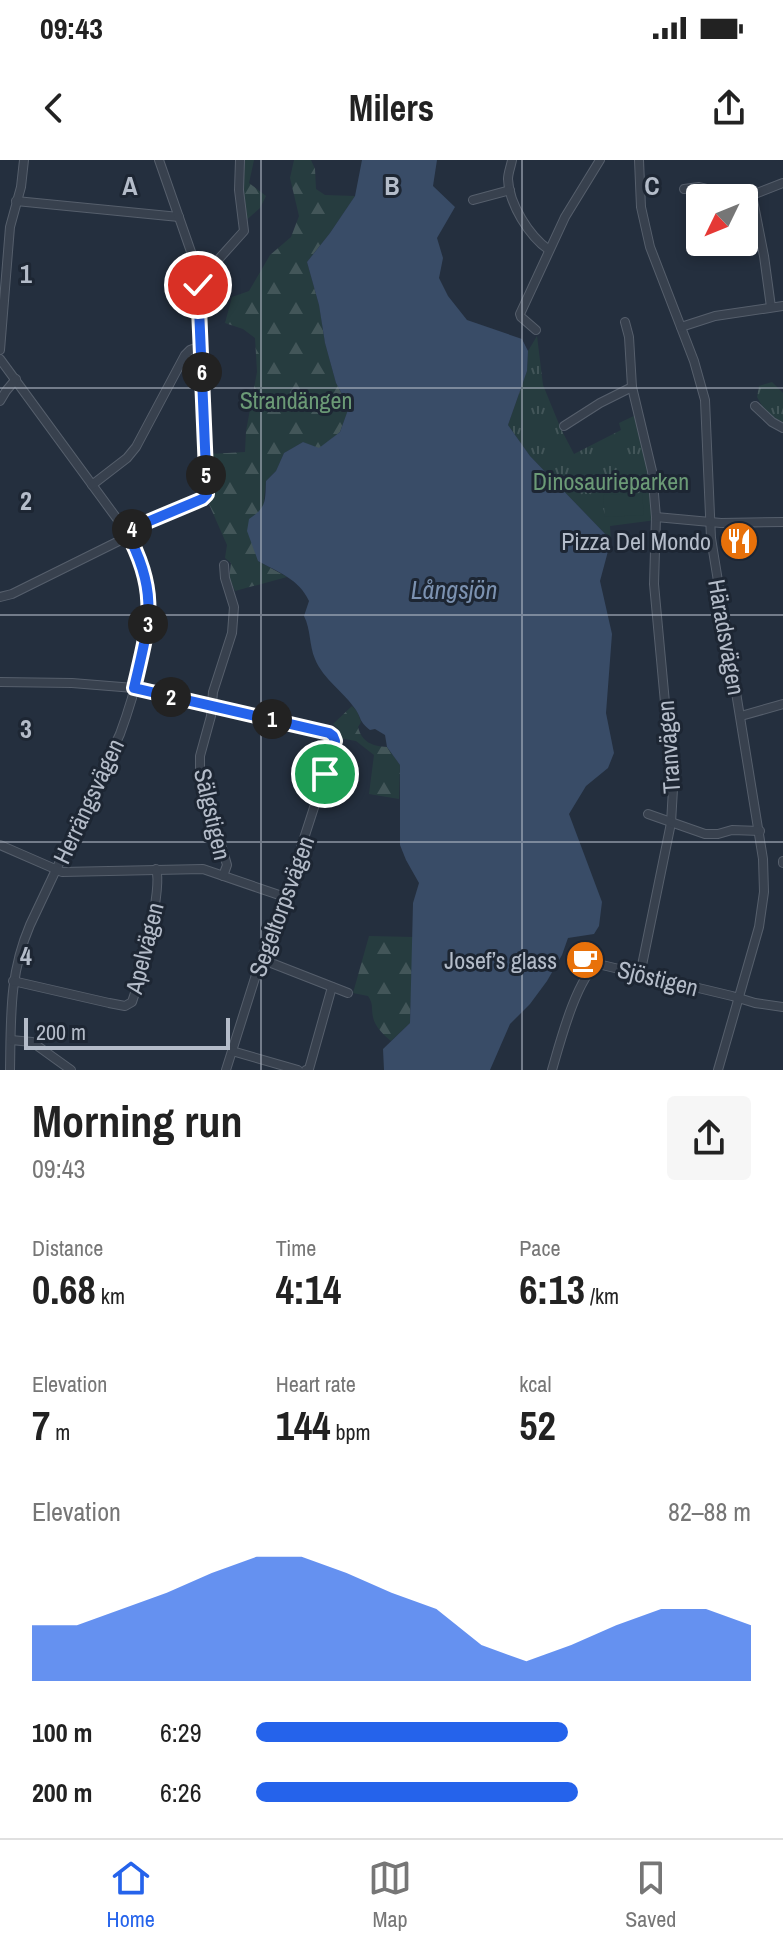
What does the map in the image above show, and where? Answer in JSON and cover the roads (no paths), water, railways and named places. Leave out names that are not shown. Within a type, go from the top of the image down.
[{"type":"street","points":[[0,350],[10,227],[21,187],[24,160]]},
{"type":"street","points":[[0,597],[12,594],[206,497],[197,269],[159,160]]},
{"type":"street","points":[[197,269],[210,267],[244,231],[239,190],[240,160]]},
{"type":"street","points":[[512,160],[508,180],[523,222],[539,243],[549,250]]},
{"type":"street","points":[[536,330],[520,314],[565,217],[600,160]]},
{"type":"street","name":"Häradsvägen","points":[[639,160],[641,207],[650,247],[699,374],[705,400],[709,521],[763,859],[763,905],[759,927],[718,1070]]},
{"type":"street","points":[[758,193],[783,183]]},
{"type":"street","points":[[473,200],[510,190]]},
{"type":"street","points":[[16,201],[179,217]]},
{"type":"street","points":[[758,226],[771,307]]},
{"type":"street","points":[[681,327],[715,316],[783,306]]},
{"type":"street","name":"Tranvägen","points":[[625,322],[632,387],[652,471],[656,517],[654,584],[673,789],[671,823],[640,975]]},
{"type":"street","points":[[92,485],[127,458],[136,447],[185,355],[201,346]]},
{"type":"street","name":"Herrängsvägen","points":[[0,359],[128,534],[146,578],[149,599],[146,636],[120,734],[24,938],[13,981],[10,1070]]},
{"type":"street","points":[[0,401],[16,379]]},
{"type":"street","points":[[564,426],[632,387]]},
{"type":"street","points":[[755,406],[783,428]]},
{"type":"street","points":[[656,517],[721,523],[783,522]]},
{"type":"street","name":"Sälgstigen","points":[[223,876],[227,865],[200,771],[200,756],[211,716],[213,692],[232,636],[233,600],[224,565]]},
{"type":"street","points":[[0,682],[134,688],[212,706]]},
{"type":"street","points":[[741,716],[783,704]]},
{"type":"street","name":"Segeltorpsvägen","points":[[212,706],[329,733],[335,741],[226,1070]]},
{"type":"street","points":[[648,814],[705,834],[732,830],[760,831]]},
{"type":"street","points":[[0,845],[69,872],[203,869],[285,897]]},
{"type":"street","name":"Apelvägen","points":[[13,981],[125,1006],[132,1002],[158,892],[156,869]]},
{"type":"street","points":[[261,959],[348,993]]},
{"type":"street","name":"Sjöstigen","points":[[552,1070],[566,1020],[590,970],[598,964],[755,1003],[783,1007]]},
{"type":"street","points":[[306,1070],[309,1069],[332,987]]},
{"type":"street","points":[[11,1040],[32,1042],[71,1070]]},
{"type":"street","points":[[232,1051],[298,1070]]},
{"type":"water","name":"Långsjön","points":[[362,160],[437,160],[433,186],[455,207],[437,238],[443,258],[439,278],[448,296],[467,320],[522,339],[528,351],[527,371],[508,425],[530,456],[611,540],[600,581],[612,634],[606,713],[614,753],[608,768],[586,786],[569,814],[602,902],[599,926],[594,934],[568,938],[547,981],[510,1024],[490,1070],[384,1070],[383,1049],[410,1023],[413,903],[419,883],[400,845],[400,765],[387,747],[385,735],[375,729],[370,730],[364,724],[351,703],[319,666],[304,616],[309,601],[305,593],[287,577],[258,561],[247,531],[249,519],[264,503],[266,481],[276,471],[284,453],[303,442],[319,448],[340,432],[349,407],[336,383],[307,262],[355,196]]},
{"type":"place","name":"Pizza Del Mondo","points":[[739,541]]},
{"type":"place","name":"Josef’s glass","points":[[585,960]]},
{"type":"park label","name":"Strandängen","points":[[296,400]]},
{"type":"park label","name":"Dinosaurieparken","points":[[611,481]]}]
